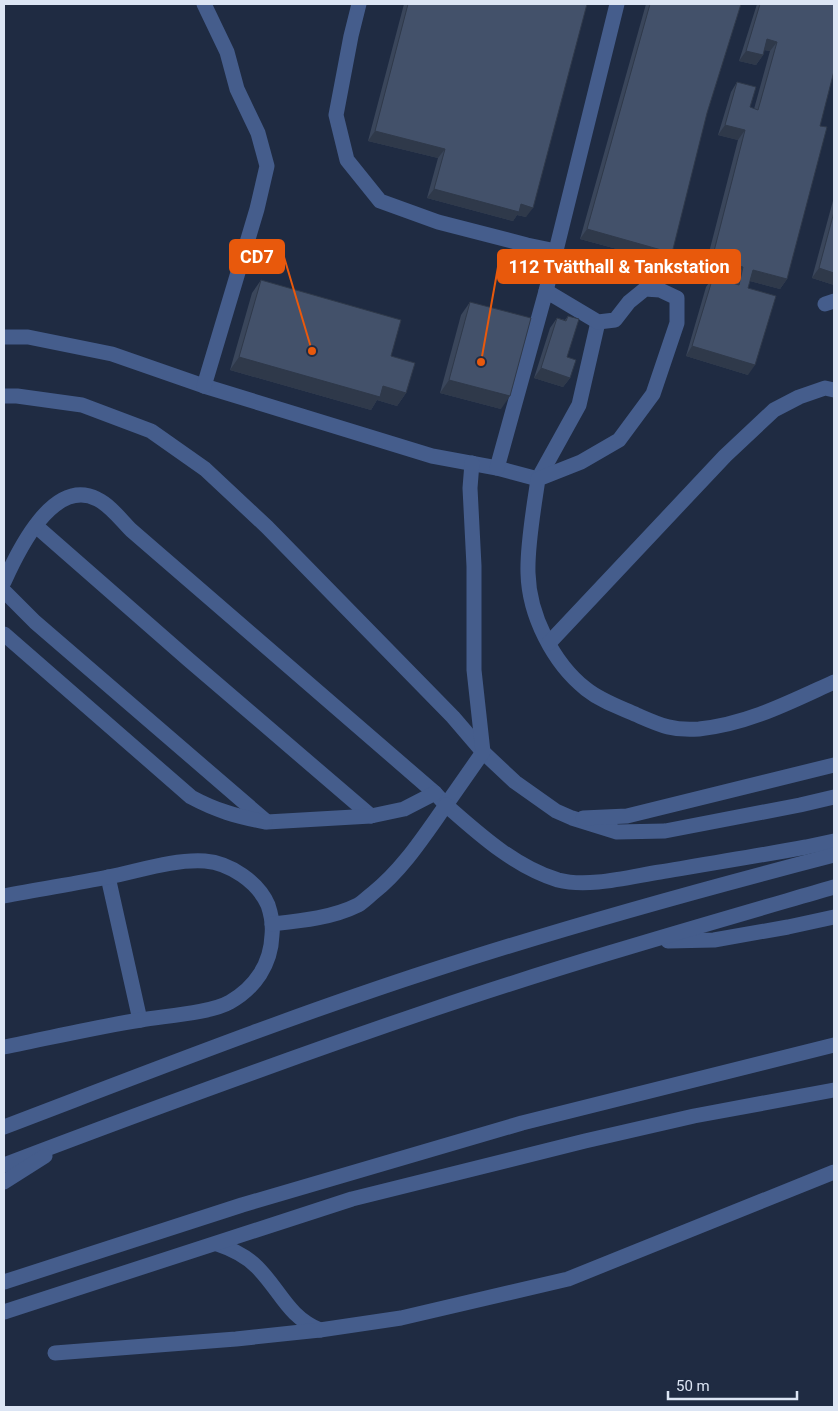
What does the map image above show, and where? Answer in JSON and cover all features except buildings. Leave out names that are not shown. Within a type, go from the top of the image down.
[{"type":"lane","points":[[204,4],[227,52],[237,89],[258,133],[267,166],[257,209],[204,386]]},
{"type":"lane","points":[[359,4],[336,115],[347,160],[380,202],[438,222],[527,246],[556,251]]},
{"type":"lane","points":[[497,468],[546,291],[617,4]]},
{"type":"lane","points":[[4,337],[28,338],[112,354],[204,386],[432,456],[538,478],[582,462],[619,440],[653,394],[677,323],[678,298],[660,290],[645,289],[629,302],[615,320],[598,322],[546,291]]},
{"type":"lane","points":[[598,322],[580,405],[538,478],[528,573],[531,598],[537,618],[559,660],[586,689],[605,701],[669,728],[696,729],[742,721],[775,709],[834,682]]},
{"type":"lane","points":[[549,643],[726,456],[774,410],[800,397],[825,388],[834,390]]},
{"type":"lane","points":[[4,396],[82,405],[151,431],[205,469],[274,534],[453,717],[483,752],[515,782],[556,811],[617,832],[665,831],[800,806],[834,797]]},
{"type":"lane","points":[[272,924],[308,920],[336,913],[359,904],[385,883],[405,862],[483,752],[474,670],[474,566],[470,488],[472,463]]},
{"type":"lane","points":[[4,582],[14,559],[51,507],[63,498],[80,495],[95,497],[104,502],[131,530],[435,793],[482,836],[518,861],[542,874],[571,882],[583,883],[796,849],[834,841]]},
{"type":"lane","points":[[36,526],[371,816]]},
{"type":"lane","points":[[4,591],[35,622],[267,822]]},
{"type":"lane","points":[[4,634],[191,797],[211,808],[235,816],[267,822],[371,816],[404,809],[435,793]]},
{"type":"lane","points":[[572,818],[627,816],[834,765]]},
{"type":"lane","points":[[4,1127],[289,1019],[432,970],[565,928],[834,855]]},
{"type":"lane","points":[[4,896],[188,862],[206,861],[225,866],[243,876],[256,888],[268,905],[272,924],[271,949],[266,964],[256,980],[245,992],[229,1003],[211,1009],[140,1020],[4,1047]]},
{"type":"lane","points":[[108,878],[140,1020]]},
{"type":"lane","points":[[4,1165],[215,1086],[435,1009],[647,941],[834,887]]},
{"type":"lane","points":[[647,941],[714,940],[834,917]]},
{"type":"lane","points":[[4,1282],[242,1204],[512,1125],[834,1045]]},
{"type":"lane","points":[[4,1312],[352,1199],[694,1116],[834,1090]]},
{"type":"lane","points":[[4,1182],[72,1139]]},
{"type":"lane","points":[[55,1353],[236,1340],[401,1318],[568,1279],[834,1172]]},
{"type":"lane","points":[[217,1244],[229,1248],[256,1266],[292,1312],[310,1326],[320,1330]]},
{"type":"place","name":"CD7","points":[[312,351]]},
{"type":"place","name":"112 Tvätthall & Tankstation","points":[[481,362]]}]
